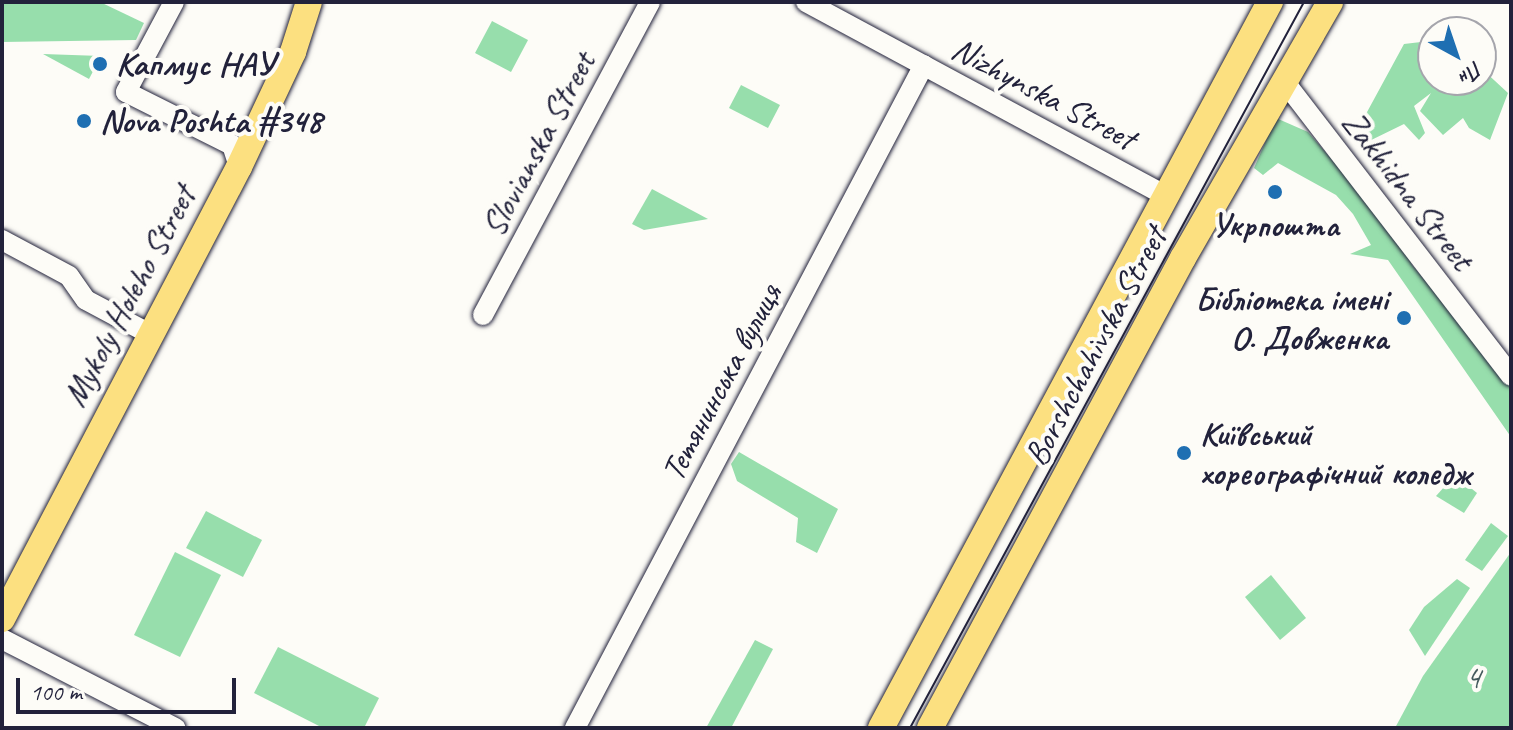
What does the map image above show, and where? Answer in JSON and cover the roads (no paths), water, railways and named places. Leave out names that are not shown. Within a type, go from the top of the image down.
[{"type":"main road","name":"Mykoly Holeho Street","points":[[2,619],[148,333],[239,167],[293,52],[309,2]]},
{"type":"main road","name":"Borshchahivska Street","points":[[881,728],[1270,2]]},
{"type":"main road","name":"Borshchahivska Street","points":[[930,728],[1330,2]]},
{"type":"street","points":[[174,2],[126,92],[232,145],[239,167]]},
{"type":"street","name":"Slovianska Street","points":[[483,315],[650,2]]},
{"type":"street","name":"Nizhynska Street","points":[[806,2],[1167,196]]},
{"type":"street","name":"Тетянинська вулиця","points":[[575,728],[924,65]]},
{"type":"street","name":"Zakhidna Street","points":[[1284,81],[1511,376]]},
{"type":"street","points":[[2,240],[69,276],[86,300],[148,333]]},
{"type":"street","points":[[2,639],[175,728]]},
{"type":"tram line","points":[[910,728],[1304,2]]},
{"type":"place","name":"Капмус НАУ","points":[[100,64]]},
{"type":"place","name":"Nova Poshta #348","points":[[84,121]]},
{"type":"place","name":"Укрпошта","points":[[1275,192]]},
{"type":"place","name":"Бібліотека імені О. Довженка","points":[[1404,318]]},
{"type":"place","name":"Київський хореографічний коледж","points":[[1184,453]]},
{"type":"park label","name":"4","points":[[1473,677]]}]
